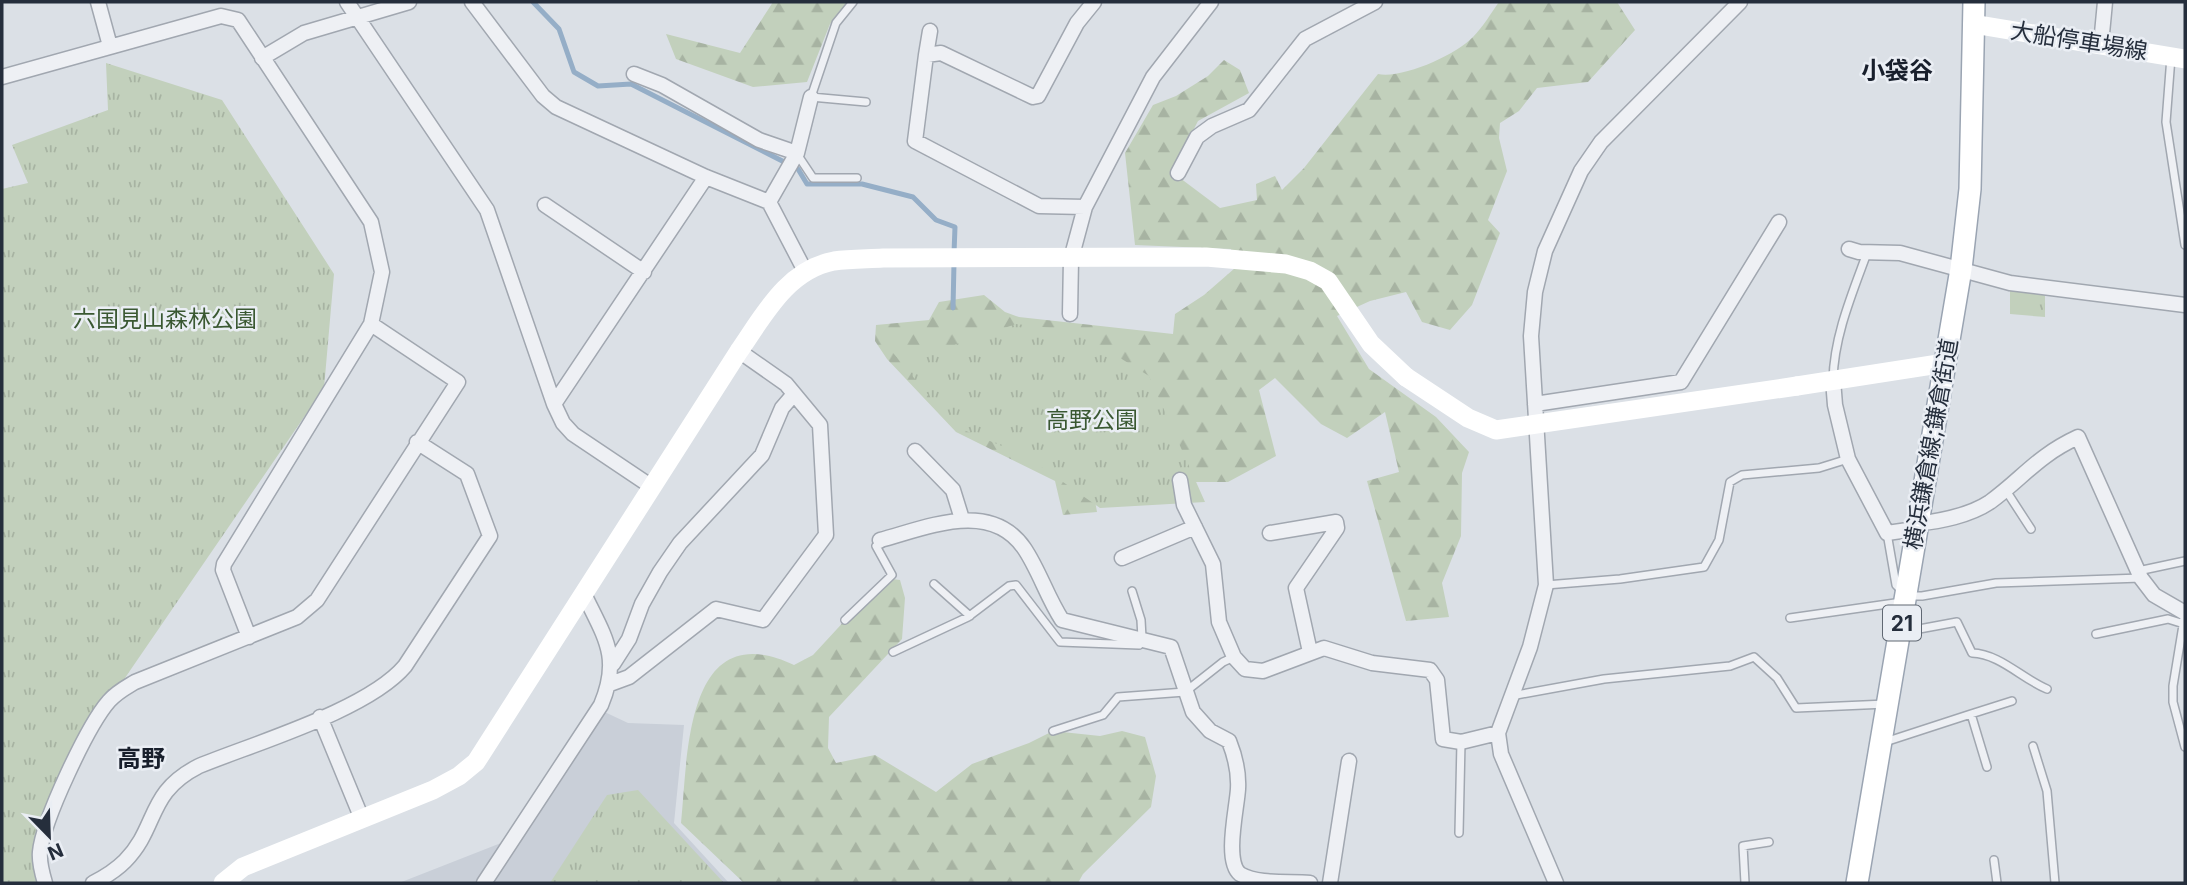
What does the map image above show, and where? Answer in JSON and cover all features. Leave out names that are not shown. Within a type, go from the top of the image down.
[{"type":"main road","name":"横浜鎌倉線;鎌倉街道","points":[[1857,883],[1961,269],[1970,189],[1974,2]]},
{"type":"street","points":[[97,2],[110,46]]},
{"type":"street","points":[[346,2],[486,210],[563,423],[573,434],[652,487]]},
{"type":"street","points":[[262,58],[304,33],[409,2]]},
{"type":"street","points":[[926,55],[941,53],[1033,97],[1038,96],[1077,23],[1094,2]]},
{"type":"street","points":[[1070,314],[1071,259],[1085,207],[1153,77],[1211,2]]},
{"type":"street","points":[[1178,173],[1197,137],[1212,125],[1249,110],[1305,38],[1375,2]]},
{"type":"street","points":[[1556,883],[1501,754],[1498,733],[1530,647],[1546,585],[1531,336],[1535,292],[1545,251],[1563,207],[1581,171],[1601,142],[1740,2]]},
{"type":"street","points":[[2101,44],[2105,2]]},
{"type":"street","points":[[480,4],[542,96],[556,107],[706,177],[769,202],[805,271]]},
{"type":"street","points":[[2,77],[221,16],[238,20],[371,222],[382,272],[371,324],[224,564],[223,570],[248,637]]},
{"type":"street","name":"大船停車場線","points":[[1973,24],[2178,57]]},
{"type":"street","points":[[929,31],[915,141],[1039,206],[1085,207]]},
{"type":"street","points":[[634,74],[662,85],[759,140],[797,153]]},
{"type":"street","points":[[769,202],[797,153],[810,97]]},
{"type":"street","points":[[554,404],[706,177]]},
{"type":"street","points":[[545,205],[644,272]]},
{"type":"street","points":[[1535,404],[1681,382],[1779,222]]},
{"type":"street","points":[[1849,249],[1867,253],[1887,250],[2010,283],[2185,305]]},
{"type":"street","points":[[222,883],[243,867],[433,789],[459,776],[476,762],[739,351],[778,296],[805,271],[834,261],[883,258],[1210,257],[1286,264],[1310,271],[1328,281],[1371,344],[1406,377],[1468,418],[1496,430],[1945,363]]},
{"type":"street","points":[[45,883],[40,852],[44,832],[92,726],[107,703],[117,692],[135,682],[297,617],[317,600],[458,382],[371,324]]},
{"type":"street","points":[[610,684],[629,677],[716,609],[763,621],[826,536],[820,425],[786,384],[739,351]]},
{"type":"street","points":[[1833,380],[1835,405],[1848,459],[1887,533],[1970,512],[1989,503],[2056,447],[2078,437],[2140,575],[2154,595],[2185,617]]},
{"type":"street","points":[[484,883],[601,705],[610,684],[613,664],[629,639],[642,604],[660,572],[680,544],[762,455],[782,408],[794,394]]},
{"type":"street","points":[[93,883],[127,859],[162,796],[174,780],[199,766],[360,701],[394,679],[490,536],[467,474],[417,442]]},
{"type":"street","points":[[915,451],[953,490],[962,519]]},
{"type":"street","points":[[1180,480],[1184,505],[1213,564],[1219,622],[1234,657],[1245,669],[1257,673],[1324,648],[1372,663],[1430,670],[1437,680],[1443,739],[1461,742],[1498,733]]},
{"type":"street","points":[[880,540],[962,519],[986,522],[1002,528],[1024,547],[1062,620],[1171,647],[1193,712],[1210,731],[1229,741],[1235,756],[1238,786],[1232,850],[1234,866],[1240,874],[1266,883],[1310,883]]},
{"type":"street","points":[[1270,533],[1336,522],[1337,528],[1296,589],[1310,652]]},
{"type":"street","points":[[1122,558],[1195,527]]},
{"type":"street","points":[[584,594],[613,664]]},
{"type":"street","points":[[320,718],[362,819]]},
{"type":"street","points":[[1330,883],[1349,761]]},
{"type":"lane","points":[[853,2],[836,23],[810,97],[866,102]]},
{"type":"lane","points":[[2178,57],[2166,121],[2185,245]]},
{"type":"lane","points":[[797,153],[813,178],[857,178]]},
{"type":"lane","points":[[1833,380],[1833,362],[1842,320],[1867,253]]},
{"type":"lane","points":[[1546,585],[1620,579],[1704,567],[1718,540],[1730,482],[1742,475],[1819,468],[1848,459]]},
{"type":"lane","points":[[2005,489],[2031,529]]},
{"type":"lane","points":[[1887,533],[1894,578],[1906,599]]},
{"type":"lane","points":[[845,620],[892,575],[876,546],[881,544],[880,540]]},
{"type":"lane","points":[[1790,618],[1996,583],[2140,575],[2185,561]]},
{"type":"lane","points":[[934,584],[970,615]]},
{"type":"lane","points":[[893,652],[970,615],[1009,586],[1016,584],[1060,642],[1143,645],[1148,640],[1132,591]]},
{"type":"lane","points":[[2096,634],[2185,617],[2173,686],[2185,747]]},
{"type":"lane","points":[[1900,633],[1957,622],[1972,653],[2000,660],[2024,680],[2047,689]]},
{"type":"lane","points":[[1053,731],[1103,715],[1118,698],[1185,692],[1209,672],[1234,657]]},
{"type":"lane","points":[[1511,696],[1604,679],[1730,666],[1754,657],[1777,678],[1796,708],[1887,704]]},
{"type":"lane","points":[[1880,744],[2012,701]]},
{"type":"lane","points":[[1971,714],[1987,767]]},
{"type":"lane","points":[[1459,833],[1462,796],[1461,742]]},
{"type":"lane","points":[[2034,746],[2047,791],[2055,883]]},
{"type":"lane","points":[[1745,883],[1743,846],[1769,842]]},
{"type":"lane","points":[[1994,860],[1997,883]]},
{"type":"shaded area","points":[[594,707],[628,723],[684,725],[674,823],[729,883],[399,883],[501,843]]},
{"type":"green space","points":[[773,2],[849,2],[830,24],[807,82],[753,87],[676,59],[666,34],[740,53]]},
{"type":"green space","points":[[1499,2],[1617,2],[1635,30],[1588,82],[1537,88],[1519,111],[1500,123],[1499,138],[1507,171],[1488,220],[1500,233],[1472,305],[1450,330],[1422,322],[1406,292],[1370,301],[1337,316],[1369,369],[1436,417],[1469,452],[1462,473],[1461,536],[1442,583],[1449,617],[1406,621],[1367,481],[1399,472],[1385,412],[1347,438],[1321,424],[1275,378],[1259,390],[1276,456],[1228,482],[1191,482],[1090,473],[1097,512],[1063,515],[1055,481],[956,432],[887,359],[875,341],[876,325],[929,320],[939,302],[984,295],[1005,312],[1019,317],[1173,334],[1175,314],[1204,295],[1235,268],[1231,249],[1135,245],[1125,153],[1153,105],[1176,96],[1208,76],[1224,60],[1240,70],[1249,93],[1198,121],[1172,172],[1220,208],[1257,200],[1256,184],[1275,176],[1282,190],[1304,168],[1378,74],[1401,73],[1454,51],[1477,33]]},
{"type":"green space","name":"六国見山森林公園","points":[[106,63],[222,100],[334,274],[324,388],[92,726],[40,852],[49,883],[2,883],[2,189],[28,183],[12,145],[108,110]]},
{"type":"green space","points":[[2010,289],[2045,294],[2045,317],[2010,314]]},
{"type":"green space","name":"高野公園","points":[[1016,324],[1077,331],[1149,376],[1205,502],[1100,508],[1026,456],[954,426],[889,348],[954,345]]},
{"type":"green space","points":[[884,578],[900,580],[905,598],[902,639],[829,717],[828,748],[836,763],[875,755],[936,792],[972,764],[1053,731],[1100,736],[1122,731],[1145,737],[1156,776],[1151,807],[1083,874],[1078,883],[744,883],[681,823],[691,730],[699,699],[712,675],[731,659],[758,654],[794,665],[813,655]]},
{"type":"green space","points":[[638,790],[724,883],[550,883],[607,795]]},
{"type":"waterway","points":[[533,2],[559,29],[574,72],[598,86],[631,84],[798,169],[807,184],[862,184],[913,197],[936,220],[955,227],[954,253]]},
{"type":"waterway","points":[[953,308],[954,263]]},
{"type":"district","name":"小袋谷","points":[[1897,70]]},
{"type":"district","name":"高野","points":[[141,758]]}]
